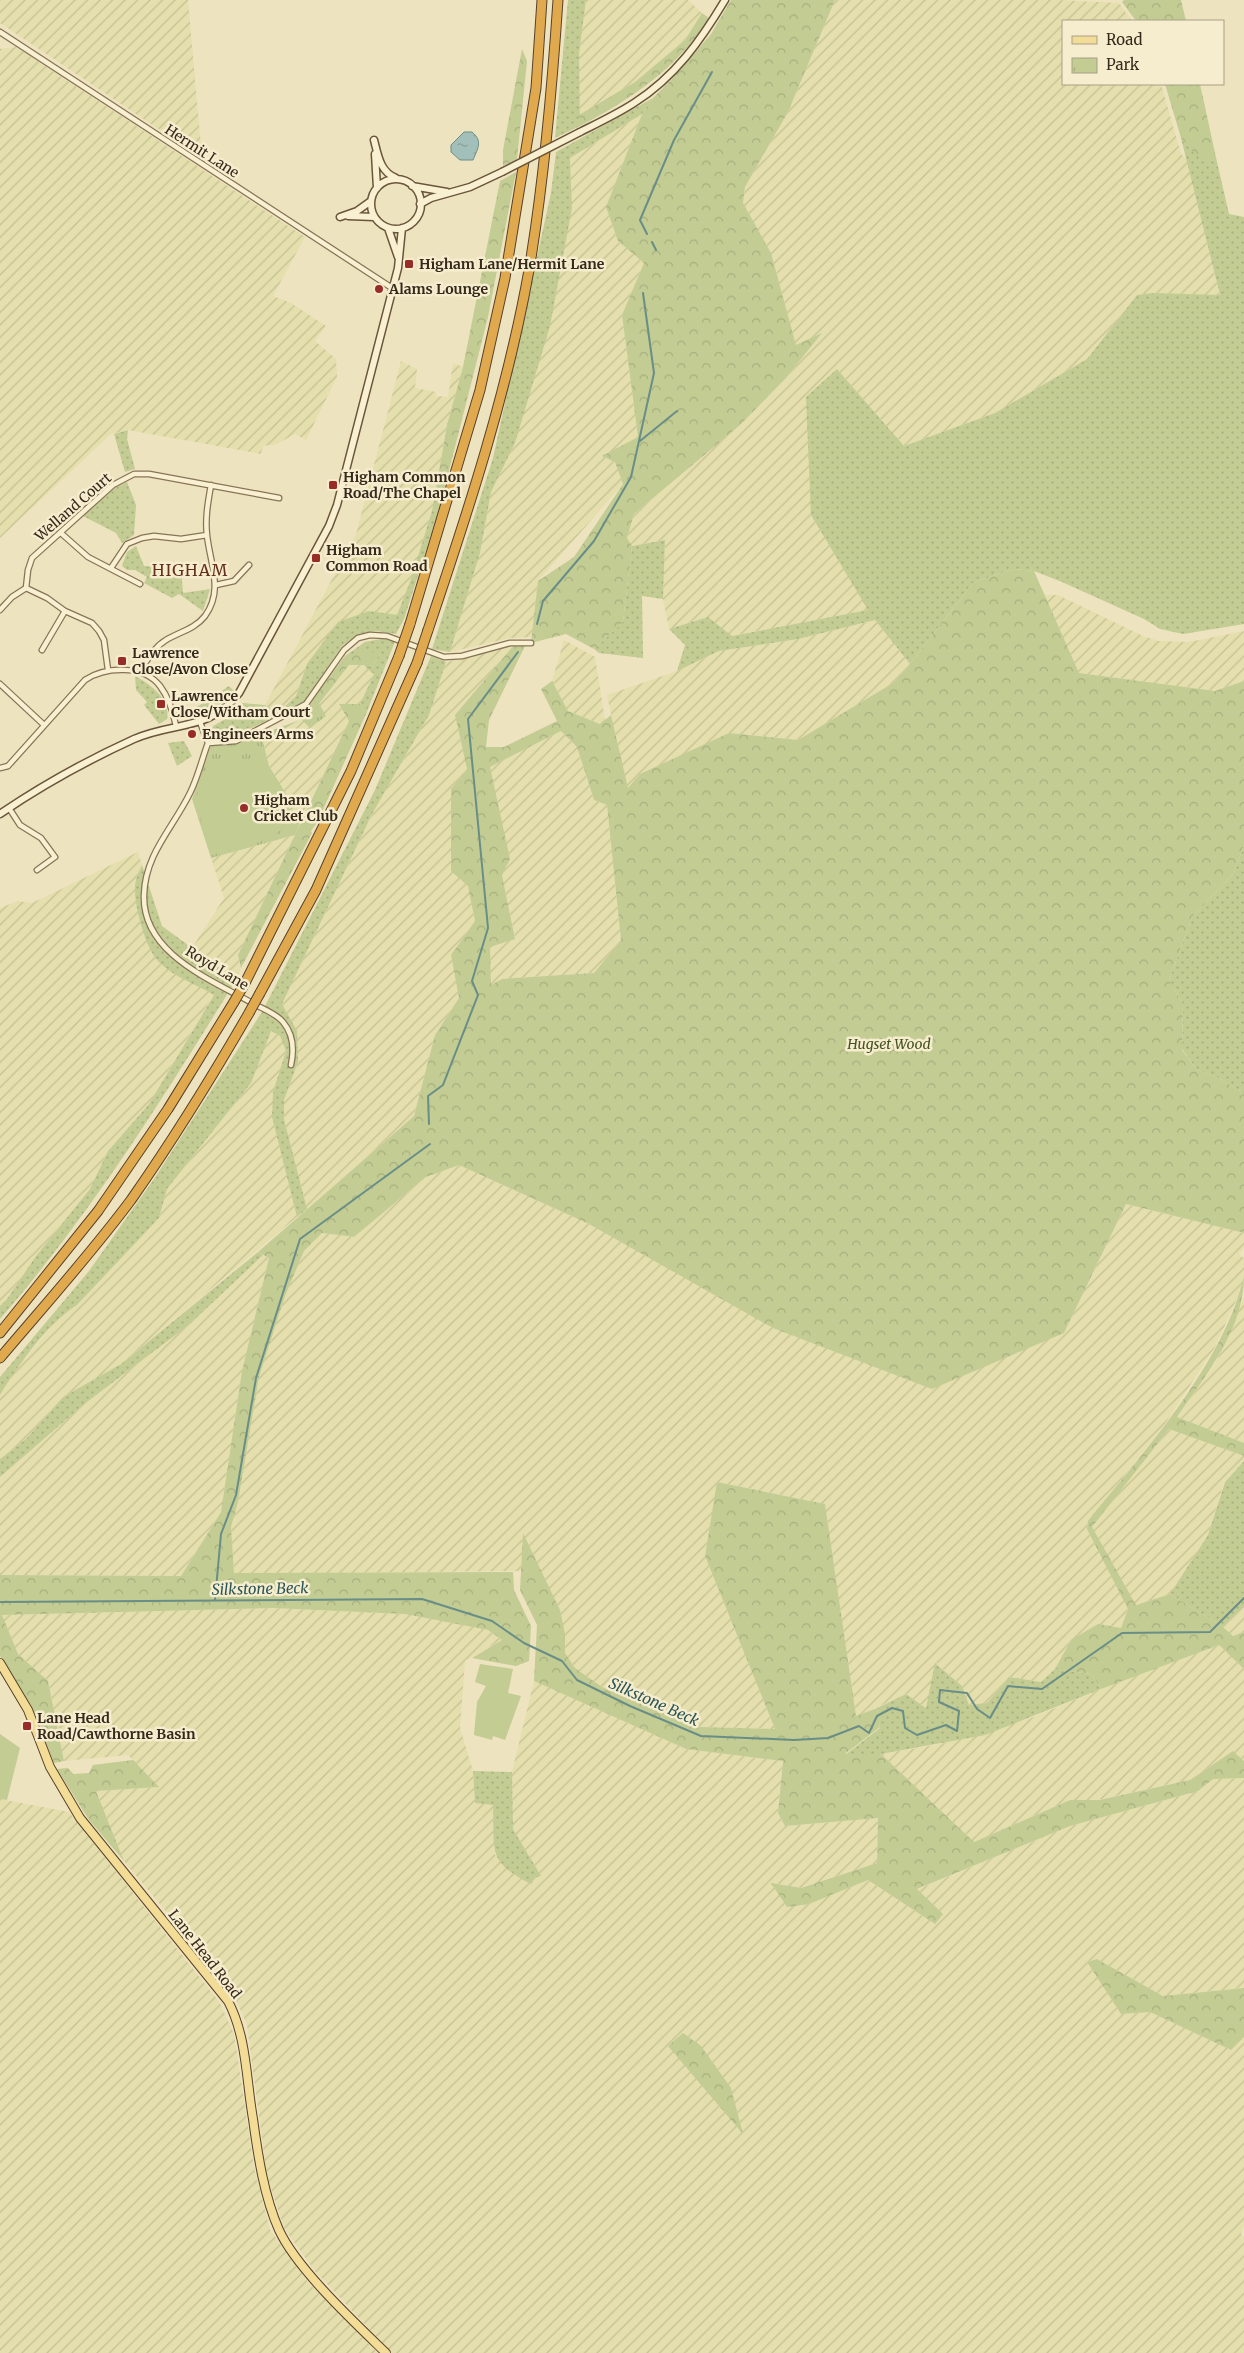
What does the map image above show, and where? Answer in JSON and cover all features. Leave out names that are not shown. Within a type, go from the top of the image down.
[{"type":"highway","points":[[0,1333],[98,1211],[168,1109],[234,1002],[351,771],[399,656],[480,390],[505,278],[536,88],[542,0]]},
{"type":"highway","points":[[0,1358],[81,1264],[131,1199],[218,1066],[316,890],[417,663],[469,508],[500,398],[528,271],[550,112],[558,0]]},
{"type":"main road","name":"Lane Head Road","points":[[0,1663],[28,1710],[50,1767],[80,1818],[228,2001],[242,2034],[258,2153],[279,2230],[293,2253],[318,2283],[386,2353]]},
{"type":"street","points":[[420,204],[431,198],[458,191],[502,172],[635,103],[663,81],[703,36],[726,0]]},
{"type":"street","name":"Hermit Lane","points":[[0,32],[392,288]]},
{"type":"street","points":[[374,217],[371,202],[376,188],[374,140],[382,166],[390,176],[412,186],[440,192],[458,191]]},
{"type":"street","points":[[376,188],[383,183],[398,180]]},
{"type":"street","points":[[388,228],[402,228],[414,221],[420,204],[416,191],[412,186]]},
{"type":"street","points":[[371,202],[357,211],[340,217],[374,217],[388,228],[399,263]]},
{"type":"street","points":[[0,814],[105,752],[155,730],[200,722],[216,716],[228,708],[240,693],[328,526],[337,505],[399,263],[402,228]]},
{"type":"street","name":"Welland Court","points":[[26,588],[28,570],[32,558],[62,534],[113,485],[134,474],[149,474],[279,498]]},
{"type":"street","points":[[139,672],[156,648],[165,640],[190,629],[204,618],[213,603],[216,585],[207,535],[206,515],[211,485]]},
{"type":"street","points":[[62,534],[79,551],[140,584]]},
{"type":"street","points":[[111,568],[127,544],[142,538],[154,536],[180,539],[207,535]]},
{"type":"street","points":[[216,585],[234,581],[249,565]]},
{"type":"street","points":[[0,610],[12,597],[26,588],[47,598],[65,611],[92,623],[100,631],[104,640],[108,670]]},
{"type":"street","points":[[42,650],[65,611]]},
{"type":"street","points":[[200,722],[208,742],[236,741],[306,704],[344,650],[358,638],[370,635],[387,636],[444,657],[462,656],[510,643],[532,643]]},
{"type":"street","points":[[0,768],[8,766],[43,724],[85,680],[96,673],[108,670],[139,672],[159,684],[171,706],[176,726]]},
{"type":"street","points":[[0,684],[43,724]]},
{"type":"street","name":"Royd Lane","points":[[208,742],[192,790],[148,863],[144,896],[148,920],[156,936],[170,953],[190,968],[284,1022],[294,1049],[291,1065]]},
{"type":"street","points":[[9,808],[20,825],[41,838],[55,858],[37,870]]},
{"type":"shaded area","points":[[0,0],[188,0],[202,158],[0,23]]},
{"type":"shaded area","points":[[586,0],[688,0],[702,13],[685,40],[635,82],[579,115],[579,54]]},
{"type":"shaded area","points":[[835,0],[1059,0],[1119,3],[1131,20],[1062,20],[1062,85],[1161,85],[1181,154],[1187,160],[1220,296],[1152,293],[1137,295],[1087,359],[995,413],[904,446],[837,369],[811,515],[869,610],[731,636],[708,617],[669,629],[663,599],[665,540],[632,546],[627,538],[634,514],[740,425],[785,379],[821,334],[796,346],[771,253],[743,204],[745,187],[788,112]]},
{"type":"shaded area","points":[[16,47],[305,237],[273,296],[291,303],[326,326],[315,341],[336,359],[337,377],[306,440],[295,434],[277,444],[263,446],[261,454],[128,430],[111,434],[0,538],[0,49]]},
{"type":"shaded area","points":[[642,114],[606,207],[618,241],[644,263],[622,315],[638,437],[603,456],[615,462],[623,484],[538,581],[532,637],[510,638],[450,652],[480,553],[491,492],[515,443],[572,208],[570,158]]},
{"type":"shaded area","points":[[401,361],[417,369],[415,388],[436,392],[436,396],[448,397],[453,363],[463,367],[447,425],[432,511],[411,579],[397,616],[369,611],[307,664],[296,696],[279,712],[265,705],[356,534]]},
{"type":"shaded area","points":[[1044,595],[1058,595],[1143,636],[1159,641],[1189,642],[1244,631],[1244,681],[1215,691],[1079,673]]},
{"type":"shaded area","points":[[875,620],[910,664],[893,683],[798,740],[729,733],[627,789],[607,695],[677,671],[719,651],[798,639]]},
{"type":"shaded area","points":[[564,640],[595,657],[605,720],[600,724],[568,711],[552,681]]},
{"type":"shaded area","points":[[514,645],[455,715],[467,769],[451,790],[475,921],[451,955],[459,998],[435,1035],[414,1116],[307,1209],[284,1119],[284,1100],[298,1062],[282,1004],[372,814],[429,715],[446,662]]},
{"type":"shaded area","points":[[349,665],[364,665],[374,674],[360,704],[339,704],[349,721],[300,823],[290,813],[289,799],[269,766],[263,742],[302,719],[326,716],[318,705]]},
{"type":"shaded area","points":[[561,731],[577,747],[594,800],[607,805],[621,940],[594,973],[502,979],[490,986],[490,946],[515,938],[502,875],[489,767]]},
{"type":"shaded area","points":[[295,835],[238,955],[241,968],[236,980],[192,948],[224,898],[211,858]]},
{"type":"shaded area","points":[[138,852],[142,865],[135,881],[144,934],[157,960],[184,979],[214,994],[149,1104],[108,1151],[90,1189],[36,1256],[7,1299],[0,1306],[0,908],[18,901],[32,903]]},
{"type":"shaded area","points":[[270,1031],[280,1036],[286,1051],[273,1092],[272,1117],[297,1217],[121,1364],[63,1397],[27,1438],[0,1459],[0,1395],[13,1373],[62,1314],[77,1305],[159,1218],[167,1189],[251,1083]]},
{"type":"shaded area","points":[[459,1165],[589,1224],[1064,1333],[1126,1204],[1244,1233],[1244,1247],[1239,1255],[1244,1258],[1244,1276],[1241,1290],[1215,1347],[1163,1427],[1088,1521],[1087,1529],[1128,1608],[1121,1628],[1071,1640],[1055,1669],[1041,1682],[1009,1677],[987,1703],[969,1705],[962,1686],[936,1663],[926,1708],[906,1694],[856,1717],[825,1504],[718,1482],[705,1556],[775,1729],[701,1727],[602,1687],[575,1668],[565,1653],[565,1634],[523,1534],[521,1571],[234,1574],[231,1527],[238,1502],[259,1377],[285,1296],[304,1251],[322,1233],[354,1237],[426,1177]]},
{"type":"shaded area","points":[[263,1255],[269,1258],[242,1371],[221,1512],[181,1576],[0,1575],[0,1477],[83,1405],[190,1324]]},
{"type":"shaded area","points":[[1244,1297],[1244,1443],[1177,1417],[1215,1364]]},
{"type":"shaded area","points":[[1169,1429],[1244,1456],[1244,1461],[1224,1482],[1208,1535],[1170,1594],[1136,1605],[1091,1526]]},
{"type":"shaded area","points":[[1244,1607],[1244,1632],[1233,1636],[1223,1627]]},
{"type":"shaded area","points":[[273,1608],[405,1614],[488,1630],[502,1640],[465,1661],[460,1728],[473,1771],[475,1803],[493,1805],[495,1855],[534,1878],[541,1876],[513,1829],[512,1772],[534,1681],[686,1749],[783,1761],[778,1813],[785,1826],[878,1818],[877,1863],[801,1888],[772,1883],[809,1904],[868,1880],[935,1924],[942,1914],[916,1890],[1070,1826],[1198,1791],[1213,1779],[1244,1778],[1244,1988],[1163,1996],[1097,1959],[1087,1962],[1121,2014],[1150,2012],[1231,2050],[1244,2037],[1244,2226],[1241,2234],[1244,2237],[1244,2353],[392,2353],[314,2270],[284,2228],[267,2176],[247,2025],[232,1991],[124,1861],[96,1791],[158,1787],[128,1755],[64,1761],[48,1681],[18,1654],[1,1615]]},
{"type":"shaded area","points":[[1219,1645],[1244,1669],[1244,1761],[1233,1751],[1190,1780],[1097,1800],[1070,1800],[974,1842],[881,1754],[935,1745],[1031,1718],[1118,1682]]},
{"type":"shaded area","points":[[0,1799],[69,1812],[220,2003],[234,2034],[254,2167],[270,2230],[308,2282],[378,2353],[0,2353]]},
{"type":"green space","points":[[568,0],[586,0],[579,54],[580,126],[555,138]]},
{"type":"green space","points":[[731,0],[835,0],[788,112],[745,187],[743,203],[771,253],[796,345],[822,333],[785,379],[740,425],[634,514],[627,538],[632,546],[623,622],[594,649],[566,634],[531,643],[538,581],[574,557],[623,484],[615,462],[602,456],[638,437],[622,315],[644,263],[618,241],[606,207],[642,114],[653,98],[711,34]]},
{"type":"green space","points":[[1124,0],[1181,0],[1186,20],[1135,20],[1122,2]]},
{"type":"green space","points":[[702,13],[709,18],[683,53],[668,67],[635,93],[580,126],[579,115],[635,82],[685,40]]},
{"type":"green space","points":[[522,49],[527,61],[517,159],[503,166],[503,150]]},
{"type":"green space","points":[[1165,85],[1200,85],[1217,162],[1198,157],[1181,138]]},
{"type":"green space","points":[[653,98],[642,114],[570,158],[572,208],[550,326],[515,443],[491,492],[480,553],[450,652],[432,649],[493,458],[551,193],[556,152]]},
{"type":"green space","points":[[1181,138],[1198,156],[1217,162],[1229,214],[1244,217],[1244,624],[1183,634],[1160,629],[1144,619],[1062,582],[1034,571],[1013,569],[973,583],[910,664],[875,620],[798,639],[719,651],[677,671],[685,645],[669,629],[708,617],[732,636],[868,610],[811,515],[806,397],[837,369],[904,446],[995,413],[1087,359],[1137,295],[1152,293],[1220,295]]},
{"type":"green space","points":[[516,172],[488,317],[439,510],[432,511],[447,425],[463,367],[500,181]]},
{"type":"green space","points":[[128,430],[127,439],[135,469],[125,472],[114,434]]},
{"type":"green space","points":[[127,482],[136,505],[134,535],[122,543],[116,533],[83,516],[115,488]]},
{"type":"green space","points":[[439,510],[404,619],[396,634],[376,631],[359,634],[342,646],[304,702],[235,736],[210,736],[213,726],[229,717],[243,703],[265,705],[279,712],[296,696],[307,664],[338,622],[369,611],[397,615],[411,579],[432,511]]},
{"type":"green space","points":[[665,540],[663,599],[642,596],[643,658],[599,653],[594,649],[623,622],[632,546]]},
{"type":"green space","points":[[136,546],[144,566],[181,569],[183,593],[210,589],[203,611],[179,594],[172,598],[144,583],[147,577],[135,570],[127,570],[122,566],[127,552]]},
{"type":"green space","name":"Hugset Wood","points":[[1013,569],[1034,571],[1079,673],[1215,691],[1244,681],[1244,845],[1234,873],[1192,917],[1169,980],[1183,1005],[1182,1050],[1197,1070],[1218,1078],[1244,1093],[1244,1233],[1126,1204],[1064,1333],[932,1389],[773,1328],[589,1224],[459,1165],[426,1177],[354,1237],[322,1233],[304,1251],[285,1296],[259,1377],[238,1502],[231,1527],[234,1573],[513,1572],[514,1590],[531,1626],[529,1661],[516,1666],[472,1658],[502,1640],[488,1630],[405,1614],[273,1608],[2,1615],[18,1654],[48,1681],[64,1761],[54,1763],[32,1707],[0,1656],[0,1575],[181,1576],[221,1512],[242,1371],[269,1258],[258,1252],[414,1116],[435,1035],[459,998],[451,955],[475,921],[468,886],[451,871],[451,789],[467,769],[455,715],[514,645],[525,646],[489,720],[486,747],[504,747],[557,721],[541,689],[552,681],[568,711],[600,724],[611,715],[628,788],[640,774],[729,733],[798,740],[893,683],[973,583]],"holes":[[[561,731],[577,747],[594,800],[607,805],[621,940],[594,973],[502,979],[491,985],[490,947],[515,939],[502,875],[510,859],[490,767]]]},
{"type":"green space","points":[[386,638],[396,639],[366,714],[360,704],[374,674],[370,671],[381,653],[345,656],[365,642]]},
{"type":"green space","points":[[363,651],[381,653],[370,671],[364,665],[349,665],[318,705],[315,696],[345,656]]},
{"type":"green space","points":[[431,656],[446,662],[429,715],[372,814],[282,1004],[297,1031],[298,1062],[284,1100],[284,1119],[307,1209],[297,1217],[272,1117],[273,1092],[286,1051],[280,1036],[271,1031],[251,1083],[167,1189],[159,1218],[77,1305],[44,1334],[0,1395],[0,1377],[89,1271],[154,1179],[262,1012],[375,790]]},
{"type":"green space","points":[[135,676],[153,688],[166,705],[167,719],[159,724],[144,705],[147,702],[136,690]]},
{"type":"green space","points":[[229,686],[234,691],[211,710],[191,718],[183,719],[180,715],[200,705]]},
{"type":"green space","points":[[315,696],[326,716],[310,728],[301,719]]},
{"type":"green space","points":[[339,704],[360,704],[366,714],[318,821],[311,831],[312,833],[241,968],[238,955],[349,721]]},
{"type":"green space","name":"Higham Cricket Club","points":[[299,720],[263,742],[269,766],[289,799],[290,813],[300,823],[295,835],[211,858],[192,799],[211,745],[236,744]]},
{"type":"green space","points":[[184,741],[192,756],[177,766],[168,743]]},
{"type":"green space","name":"Higham Cricket Club","points":[[242,759],[256,760],[269,768],[286,797],[289,817],[285,825],[271,837],[239,848],[223,849],[212,843],[205,834],[198,806],[198,795],[204,778],[211,772],[230,762]]},
{"type":"green space","points":[[1244,845],[1244,1093],[1218,1078],[1197,1070],[1182,1049],[1183,1005],[1169,980],[1192,917],[1234,873]]},
{"type":"green space","points":[[142,865],[162,926],[236,980],[182,1068],[96,1196],[0,1319],[0,1306],[7,1299],[36,1256],[90,1189],[108,1151],[149,1104],[214,995],[164,967],[148,945],[137,910],[135,888]]},
{"type":"green space","points":[[258,1252],[263,1255],[190,1324],[83,1405],[0,1477],[0,1459],[27,1438],[63,1397],[121,1364]]},
{"type":"green space","points":[[1244,1276],[1238,1314],[1230,1333],[1211,1368],[1177,1417],[1244,1443],[1244,1456],[1169,1429],[1092,1527],[1136,1605],[1170,1594],[1223,1627],[1233,1636],[1244,1632],[1244,1669],[1219,1645],[1101,1689],[1092,1674],[1055,1669],[1071,1640],[1098,1624],[1121,1628],[1128,1609],[1087,1529],[1088,1521],[1156,1437],[1200,1374],[1219,1341],[1234,1309]]},
{"type":"green space","points":[[1244,1461],[1244,1607],[1223,1627],[1170,1594],[1208,1535],[1225,1482]]},
{"type":"green space","points":[[717,1482],[825,1504],[856,1716],[877,1708],[880,1727],[845,1754],[881,1754],[974,1842],[1070,1800],[1099,1800],[1190,1780],[1233,1751],[1244,1761],[1244,1778],[1213,1779],[1198,1791],[1070,1826],[917,1889],[943,1914],[935,1924],[868,1880],[809,1904],[787,1907],[771,1883],[801,1888],[877,1863],[878,1818],[785,1826],[778,1813],[783,1761],[686,1749],[534,1681],[537,1625],[520,1590],[523,1533],[560,1610],[565,1634],[565,1653],[575,1668],[602,1687],[701,1727],[775,1729],[705,1556]]},
{"type":"green space","points":[[935,1663],[962,1686],[969,1705],[987,1703],[1009,1677],[1041,1682],[1055,1669],[1092,1674],[1101,1689],[985,1735],[881,1754],[845,1755],[880,1728],[877,1708],[906,1694],[926,1708]]},
{"type":"green space","points":[[480,1664],[513,1669],[508,1693],[521,1696],[505,1740],[493,1736],[492,1740],[474,1735],[477,1702],[486,1686],[475,1682]]},
{"type":"green space","points":[[0,1734],[20,1748],[7,1800],[0,1799]]},
{"type":"green space","points":[[133,1760],[159,1787],[96,1791],[124,1861],[89,1820],[57,1769],[68,1768],[73,1774],[89,1773],[93,1765]]},
{"type":"green space","points":[[473,1771],[512,1772],[513,1829],[541,1876],[534,1878],[531,1884],[506,1868],[500,1861],[494,1844],[493,1805],[475,1803]]},
{"type":"green space","points":[[1097,1959],[1163,1996],[1244,1988],[1244,2037],[1231,2050],[1150,2012],[1121,2014],[1087,1962]]},
{"type":"green space","points":[[683,2033],[701,2046],[731,2088],[743,2134],[668,2046]]},
{"type":"water","points":[[464,132],[472,132],[478,138],[478,145],[473,160],[460,160],[451,152],[451,145]]},
{"type":"waterway","points":[[647,234],[640,220],[674,140],[712,72]]},
{"type":"waterway","points":[[652,242],[656,250]]},
{"type":"waterway","points":[[537,624],[543,601],[594,541],[631,477],[654,373],[643,293]]},
{"type":"waterway","points":[[640,441],[677,411]]},
{"type":"waterway","points":[[429,1124],[428,1096],[443,1085],[478,995],[472,981],[488,928],[468,719],[518,652]]},
{"type":"waterway","points":[[215,1600],[221,1534],[236,1495],[256,1378],[300,1239],[430,1144]]},
{"type":"waterway","name":"Silkstone Beck","points":[[0,1602],[422,1599],[492,1621],[524,1643],[562,1661],[577,1680],[630,1706],[701,1736],[794,1740],[828,1738],[859,1726],[869,1733],[877,1716],[892,1708],[903,1711],[905,1728],[917,1735],[946,1725],[957,1731],[959,1711],[939,1702],[940,1690],[967,1693],[977,1709],[990,1718],[1008,1686],[1042,1689],[1122,1633],[1210,1632],[1244,1598]]},
{"type":"place","name":"Higham Lane/Hermit Lane","points":[[409,264]]},
{"type":"place","name":"Alams Lounge","points":[[379,289]]},
{"type":"place","name":"Higham Common Road/The Chapel","points":[[333,485]]},
{"type":"place","name":"Higham Common Road","points":[[316,558]]},
{"type":"place","name":"Lawrence Close/Avon Close","points":[[122,661]]},
{"type":"place","name":"Lawrence Close/Witham Court","points":[[161,704]]},
{"type":"place","name":"Engineers Arms","points":[[192,734]]},
{"type":"place","name":"Higham Cricket Club","points":[[244,808]]},
{"type":"place","name":"Lane Head Road/Cawthorne Basin","points":[[27,1726]]},
{"type":"district","name":"HIGHAM","points":[[190,570]]}]
